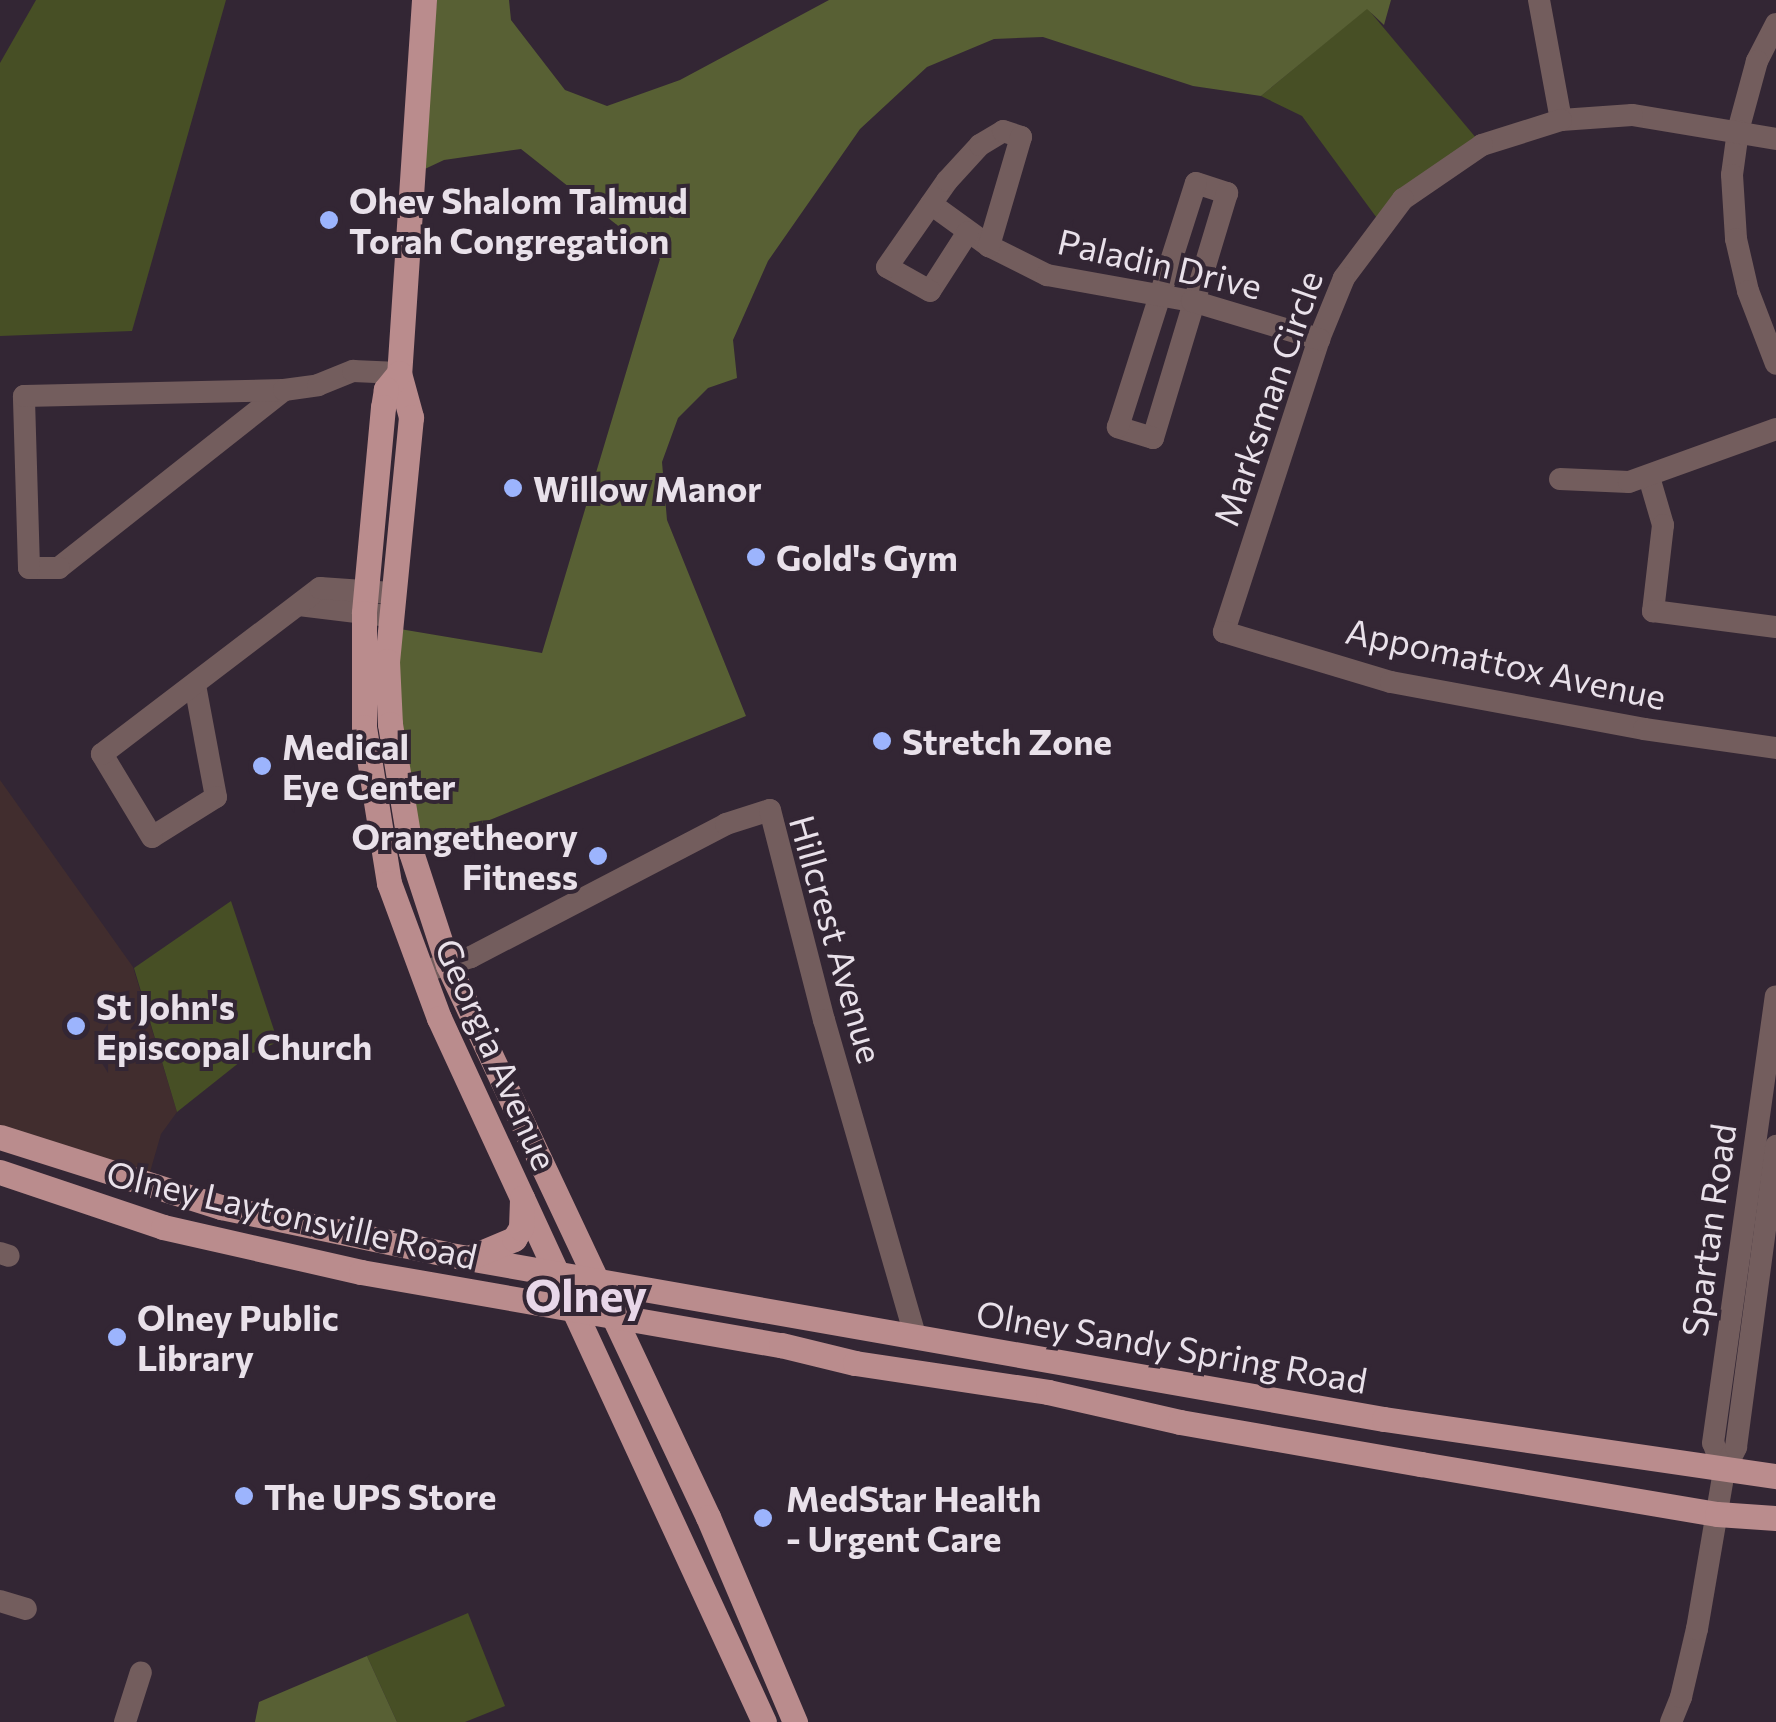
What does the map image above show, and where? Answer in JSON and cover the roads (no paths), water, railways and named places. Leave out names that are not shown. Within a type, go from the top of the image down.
[{"type":"main road","name":"Georgia Avenue","points":[[424,0],[399,373],[386,389],[383,407],[377,603],[399,792],[416,875],[448,966],[648,1386],[737,1580],[795,1722]]},
{"type":"main road","name":"Georgia Avenue","points":[[377,603],[363,662],[372,800],[389,883],[420,973],[764,1722]]},
{"type":"main road","name":"Olney Laytonsville Road","points":[[0,1137],[220,1208],[557,1273]]},
{"type":"main road","name":"Olney Laytonsville Road","points":[[0,1172],[146,1221],[254,1249],[573,1310]]},
{"type":"main road","points":[[468,1258],[514,1240],[521,1228],[522,1198]]},
{"type":"main road","name":"Olney Sandy Spring Road","points":[[557,1273],[1384,1419],[1776,1476]]},
{"type":"main road","name":"Olney Sandy Spring Road","points":[[573,1310],[700,1330],[855,1363],[1048,1392],[1180,1422],[1717,1514],[1776,1518]]},
{"type":"main road","points":[[648,1386],[649,1344],[671,1334],[700,1330]]},
{"type":"street","points":[[1538,0],[1562,120]]},
{"type":"street","points":[[1776,24],[1757,61],[1738,131],[1732,175],[1736,240],[1748,291],[1776,364]]},
{"type":"street","name":"Marksman Circle","points":[[1224,632],[1319,340],[1359,254],[1403,199],[1482,145],[1562,120],[1632,115],[1776,139]]},
{"type":"street","points":[[968,232],[930,291],[887,267],[931,204],[980,145],[1002,131],[1021,137],[989,246]]},
{"type":"street","points":[[1196,183],[1227,194],[1153,438],[1118,427],[1159,294],[1196,183]]},
{"type":"street","name":"Paladin Drive","points":[[931,204],[989,246],[1047,275],[1094,287],[1192,301],[1319,340]]},
{"type":"street","points":[[284,390],[58,568],[29,568],[24,396],[284,390],[318,386],[353,371],[399,373]]},
{"type":"street","points":[[1560,479],[1629,482],[1776,430]]},
{"type":"street","points":[[1649,477],[1663,525],[1652,611],[1776,627]]},
{"type":"street","points":[[195,684],[216,796],[152,837],[102,754],[320,588],[377,603]]},
{"type":"street","name":"Appomattox Avenue","points":[[1224,632],[1392,682],[1644,730],[1776,748]]},
{"type":"street","name":"Hillcrest Avenue","points":[[420,973],[448,966],[726,824],[770,810],[824,1020],[915,1336]]},
{"type":"street","name":"Spartan Road","points":[[1724,1471],[1713,1444],[1776,996]]},
{"type":"street","name":"Spartan Road","points":[[1670,1722],[1689,1665],[1724,1471],[1736,1447],[1770,1252],[1776,1146]]},
{"type":"street","points":[[0,1601],[26,1609]]},
{"type":"street","points":[[125,1722],[140,1672]]},
{"type":"place","name":"Ohev Shalom Talmud Torah Congregation","points":[[329,220]]},
{"type":"place","name":"Willow Manor","points":[[513,488]]},
{"type":"place","name":"Gold's Gym","points":[[756,557]]},
{"type":"place","name":"Stretch Zone","points":[[882,741]]},
{"type":"place","name":"Medical Eye Center","points":[[262,766]]},
{"type":"place","name":"Orangetheory Fitness","points":[[598,856]]},
{"type":"place","name":"St John's Episcopal Church","points":[[76,1026]]},
{"type":"place","name":"Olney Public Library","points":[[117,1337]]},
{"type":"place","name":"The UPS Store","points":[[244,1496]]},
{"type":"place","name":"MedStar Health - Urgent Care","points":[[763,1518]]},
{"type":"district","name":"Olney","points":[[586,1294]]}]
